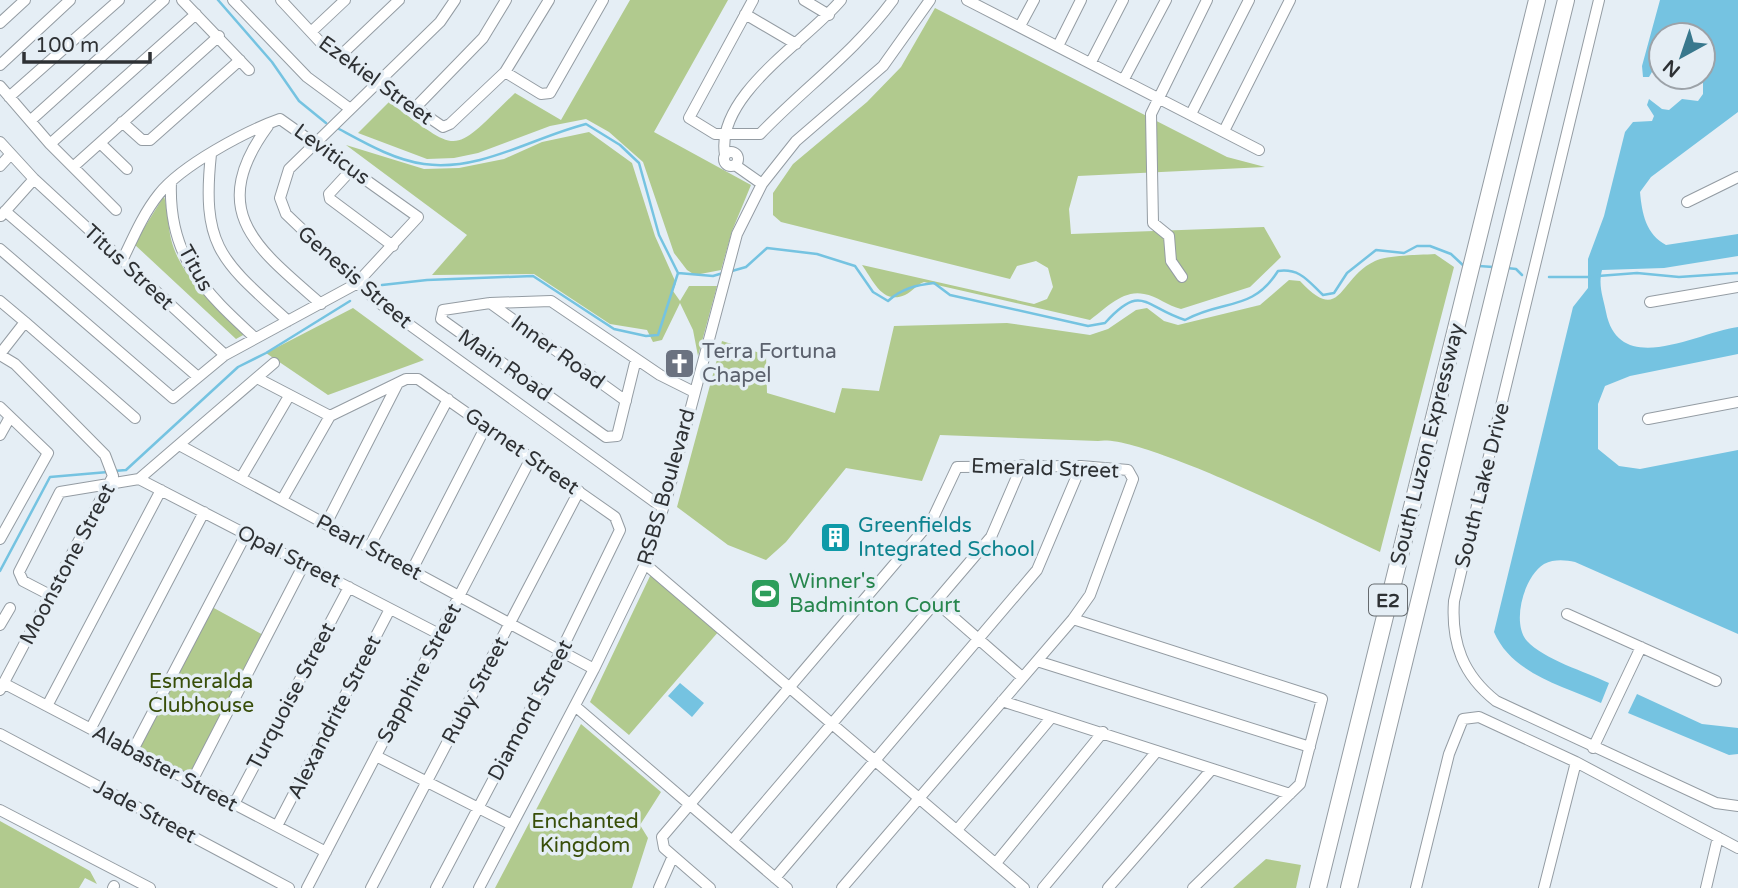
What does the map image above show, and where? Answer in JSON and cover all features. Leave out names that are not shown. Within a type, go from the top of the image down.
[{"type":"highway","name":"South Luzon Expressway","points":[[1318,888],[1537,0]]},
{"type":"highway","name":"South Luzon Expressway","points":[[1349,888],[1566,0]]},
{"type":"street","points":[[0,23],[24,0]]},
{"type":"street","points":[[0,65],[70,0]]},
{"type":"street","points":[[9,97],[119,0]]},
{"type":"street","points":[[30,121],[164,0]]},
{"type":"street","points":[[183,0],[249,70]]},
{"type":"street","points":[[233,0],[307,77],[349,108]]},
{"type":"street","name":"Ezekiel Street","points":[[281,0],[339,57],[443,127],[450,124],[505,72]]},
{"type":"street","points":[[327,0],[335,9]]},
{"type":"street","points":[[311,32],[345,0]]},
{"type":"street","points":[[339,57],[399,0]]},
{"type":"street","name":"Genesis Street","points":[[455,0],[440,22],[289,169],[280,198],[286,214],[296,227],[356,284],[588,455],[600,470],[663,508]]},
{"type":"street","points":[[414,108],[483,38],[506,0]]},
{"type":"street","points":[[549,0],[505,72],[541,94],[550,93],[603,0]]},
{"type":"street","points":[[753,0],[689,118],[715,134],[760,134],[792,100],[855,46],[891,1]]},
{"type":"street","points":[[804,0],[829,15]]},
{"type":"street","points":[[764,181],[733,158],[728,132],[755,79],[829,15],[841,0]]},
{"type":"street","name":"RSBS Boulevard","points":[[479,888],[594,669],[645,564],[663,508],[737,233],[764,181],[796,141],[883,66],[930,0]]},
{"type":"street","points":[[967,0],[986,4],[1020,26],[1259,149]]},
{"type":"street","points":[[1020,26],[1034,0]]},
{"type":"street","points":[[1058,46],[1081,0]]},
{"type":"street","points":[[1091,62],[1123,0]]},
{"type":"street","points":[[1125,79],[1166,0]]},
{"type":"street","points":[[1182,278],[1171,261],[1169,236],[1153,223],[1152,114],[1158,96],[1207,0]]},
{"type":"street","points":[[1191,114],[1249,0]]},
{"type":"street","points":[[1224,131],[1290,0]]},
{"type":"street","name":"South Lake Drive","points":[[1599,0],[1454,601],[1454,636],[1465,668],[1483,691],[1507,707],[1716,803],[1738,806]]},
{"type":"street","points":[[50,144],[196,14]]},
{"type":"street","points":[[745,14],[796,44]]},
{"type":"street","points":[[73,167],[219,36]]},
{"type":"street","points":[[122,122],[142,140],[150,140],[240,60]]},
{"type":"street","points":[[0,86],[50,144],[116,210]]},
{"type":"street","name":"Leviticus","points":[[0,249],[173,398],[225,355],[356,284],[417,221],[418,215],[284,120],[271,122],[211,154],[171,182],[143,217],[122,261]]},
{"type":"street","points":[[271,122],[253,147],[242,170],[241,203],[247,230],[261,252],[321,304]]},
{"type":"street","name":"Titus Street","points":[[0,142],[34,179],[225,355]]},
{"type":"street","points":[[100,142],[127,169]]},
{"type":"street","points":[[0,166],[11,154]]},
{"type":"street","points":[[211,154],[206,198],[210,227],[240,277],[288,321]]},
{"type":"street","points":[[352,169],[329,194],[330,199],[393,246]]},
{"type":"street","points":[[1687,202],[1738,177]]},
{"type":"street","points":[[34,179],[2,214],[198,377]]},
{"type":"street","name":"Titus","points":[[171,182],[173,218],[194,275],[207,293],[255,338]]},
{"type":"street","points":[[1650,302],[1738,287]]},
{"type":"street","points":[[0,301],[135,418]]},
{"type":"street","name":"Main Road","points":[[636,359],[617,436],[606,437],[441,319],[443,310],[491,303],[551,301],[660,375],[694,392]]},
{"type":"street","name":"Inner Road","points":[[491,303],[626,401]]},
{"type":"street","points":[[0,354],[25,322]]},
{"type":"street","name":"Moonstone Street","points":[[0,354],[15,364],[106,454],[113,476],[3,687]]},
{"type":"street","points":[[50,595],[23,580],[19,572],[57,495],[63,489],[139,479],[181,446],[274,363]]},
{"type":"street","points":[[257,378],[330,416]]},
{"type":"street","name":"Garnet Street","points":[[398,383],[418,379],[615,517],[620,530]]},
{"type":"street","points":[[282,500],[330,416],[398,383]]},
{"type":"street","points":[[326,524],[398,383]]},
{"type":"street","points":[[241,478],[289,396]]},
{"type":"street","points":[[369,547],[448,399]]},
{"type":"street","points":[[1648,419],[1738,402]]},
{"type":"street","points":[[0,407],[48,453],[0,539]]},
{"type":"street","points":[[0,435],[10,416]]},
{"type":"street","points":[[412,570],[486,426]]},
{"type":"street","name":"Pearl Street","points":[[181,446],[594,669]]},
{"type":"street","name":"Sapphire Street","points":[[307,888],[531,458]]},
{"type":"street","points":[[732,841],[991,537],[1022,465]]},
{"type":"street","points":[[775,878],[1037,570],[1080,466]]},
{"type":"street","name":"Emerald Street","points":[[790,687],[932,520],[957,467],[1080,466],[1128,470],[1132,474],[1133,479],[1090,595],[1073,619]]},
{"type":"street","name":"Opal Street","points":[[139,479],[439,634]]},
{"type":"street","points":[[47,706],[161,490]]},
{"type":"street","name":"Ruby Street","points":[[371,888],[579,491]]},
{"type":"street","points":[[91,728],[204,512]]},
{"type":"street","name":"Diamond Street","points":[[436,888],[561,651],[620,530]]},
{"type":"street","points":[[133,750],[246,534]]},
{"type":"street","points":[[192,781],[304,564]]},
{"type":"street","points":[[645,564],[1024,888]]},
{"type":"street","name":"Turquoise Street","points":[[234,804],[349,587]]},
{"type":"street","points":[[936,602],[1022,677]]},
{"type":"street","points":[[0,625],[10,608]]},
{"type":"street","name":"Alexandrite Street","points":[[277,826],[390,609]]},
{"type":"street","points":[[1567,614],[1716,681]]},
{"type":"street","points":[[842,888],[1073,619],[1322,699],[1300,784],[1193,888]]},
{"type":"street","points":[[1593,748],[1641,647]]},
{"type":"street","points":[[1037,661],[1310,747]]},
{"type":"street","name":"Alabaster Street","points":[[3,687],[91,728],[326,852]]},
{"type":"street","points":[[710,888],[664,848],[662,837],[790,687]]},
{"type":"street","points":[[1002,701],[1290,794]]},
{"type":"street","points":[[575,706],[787,888]]},
{"type":"street","points":[[1416,888],[1449,754],[1464,719],[1479,717],[1576,762],[1738,848]]},
{"type":"street","points":[[957,830],[1051,718]]},
{"type":"street","points":[[996,863],[1103,732]]},
{"type":"street","name":"Jade Street","points":[[0,734],[289,888]]},
{"type":"street","points":[[1043,888],[1157,751]]},
{"type":"street","points":[[376,755],[512,825]]},
{"type":"street","points":[[1544,888],[1576,762]]},
{"type":"street","points":[[1108,888],[1212,769]]},
{"type":"street","points":[[0,810],[150,888]]},
{"type":"street","points":[[1706,888],[1718,837]]},
{"type":"street","points":[[659,888],[673,856]]},
{"type":"green space","points":[[630,0],[728,0],[654,132],[751,185],[732,231],[721,270],[695,275],[687,270],[674,253],[643,162],[609,132],[586,119],[550,126],[478,153],[454,158],[427,159],[358,133],[389,102],[430,132],[455,141],[466,138],[515,93],[561,120]]},
{"type":"green space","points":[[935,8],[1227,157],[1265,167],[1078,176],[1069,209],[1071,234],[1264,227],[1281,257],[1250,287],[1181,309],[1149,295],[1129,294],[1090,320],[924,282],[905,295],[890,297],[874,284],[862,265],[1034,304],[1047,299],[1053,287],[1048,268],[1036,261],[1017,266],[1010,279],[781,222],[773,215],[773,193],[793,164],[867,102],[901,67]]},
{"type":"green space","points":[[589,132],[632,163],[655,236],[676,283],[673,291],[680,301],[689,286],[717,286],[698,356],[693,330],[680,303],[662,340],[653,342],[647,330],[610,324],[534,274],[432,275],[467,235],[346,145],[424,169],[459,168],[504,159],[542,142]]},
{"type":"green space","points":[[164,196],[176,253],[201,291],[245,334],[236,339],[134,244]]},
{"type":"green space","points":[[1435,254],[1454,267],[1380,552],[1236,484],[1152,451],[1120,442],[940,435],[922,481],[846,468],[786,542],[766,560],[728,545],[677,507],[722,341],[766,355],[767,393],[835,413],[842,388],[879,391],[894,326],[1007,323],[1090,335],[1108,329],[1136,310],[1147,308],[1164,321],[1178,325],[1260,305],[1289,280],[1300,281],[1314,294],[1324,299],[1332,299],[1375,261],[1395,256]]},
{"type":"green space","points":[[353,308],[424,360],[328,395],[266,353]]},
{"type":"green space","points":[[651,574],[719,631],[629,735],[590,702]]},
{"type":"green space","name":"Esmeralda Clubhouse","points":[[212,607],[267,637],[192,777],[136,749]]},
{"type":"green space","name":"Enchanted Kingdom","points":[[581,724],[661,792],[640,825],[648,838],[632,888],[495,888]]},
{"type":"green space","points":[[0,821],[90,871],[97,884],[85,878],[79,888],[0,888]]},
{"type":"green space","points":[[1266,859],[1301,865],[1296,888],[1233,888]]},
{"type":"water","points":[[1660,0],[1738,0],[1738,112],[1651,177],[1640,192],[1644,216],[1650,229],[1666,245],[1738,234],[1738,256],[1664,268],[1602,270],[1602,296],[1606,312],[1614,332],[1626,343],[1643,348],[1682,342],[1738,327],[1738,354],[1630,376],[1605,386],[1598,404],[1598,449],[1619,466],[1640,469],[1738,450],[1738,634],[1575,562],[1560,560],[1544,564],[1531,579],[1522,600],[1522,633],[1534,648],[1543,654],[1609,683],[1601,703],[1540,677],[1526,668],[1502,646],[1494,632],[1573,307],[1588,288],[1588,259],[1604,216],[1625,132],[1633,122],[1652,121],[1654,116],[1647,105],[1649,99],[1662,109],[1669,110],[1682,99],[1698,101],[1703,91],[1717,91],[1717,21],[1654,21]]},
{"type":"water","points":[[1647,48],[1647,77],[1643,77],[1642,66]]},
{"type":"water","points":[[680,683],[704,703],[692,717],[668,696]]},
{"type":"water","points":[[1637,694],[1702,724],[1738,728],[1738,754],[1729,755],[1628,713]]},
{"type":"waterway","points":[[218,0],[272,62],[299,101],[326,123]]},
{"type":"waterway","points":[[339,129],[402,159],[445,165],[486,158],[586,124],[620,145],[639,163],[659,235],[678,273],[713,276],[723,273]]},
{"type":"waterway","points":[[732,271],[746,267],[767,248],[817,254],[855,266],[873,292],[888,301],[909,288],[934,283],[950,295],[1088,326],[1105,323],[1127,303],[1136,301],[1151,304],[1185,320],[1247,299],[1268,284],[1278,271],[1298,274],[1323,295],[1334,293],[1347,273],[1376,250],[1404,253],[1417,246],[1430,246],[1451,254],[1465,267]]},
{"type":"waterway","points":[[1479,266],[1493,267]]},
{"type":"waterway","points":[[1507,268],[1516,269],[1522,275]]},
{"type":"waterway","points":[[382,285],[427,280],[533,276],[614,329],[646,336],[658,335],[678,273]]},
{"type":"waterway","points":[[1598,276],[1637,273],[1679,277],[1738,273]]},
{"type":"waterway","points":[[1549,277],[1592,277]]},
{"type":"waterway","points":[[114,471],[126,470],[238,367],[266,353],[350,301]]},
{"type":"waterway","points":[[0,571],[50,477],[108,472]]},
{"type":"place","name":"Terra Fortuna Chapel","points":[[679,363]]},
{"type":"place","name":"Greenfields Integrated School","points":[[835,537]]},
{"type":"place","name":"Winner's Badminton Court","points":[[766,593]]}]
